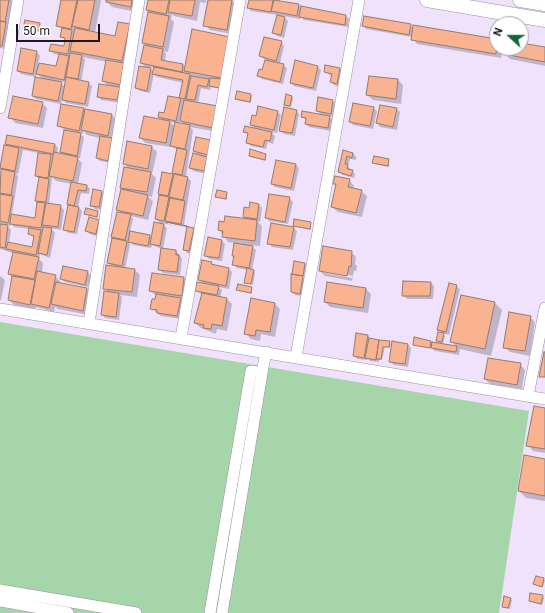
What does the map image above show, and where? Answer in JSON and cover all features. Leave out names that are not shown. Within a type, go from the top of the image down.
[{"type":"main road","points":[[427,0],[545,20]]},
{"type":"main road","points":[[520,0],[545,4]]},
{"type":"street","points":[[0,108],[18,0]]},
{"type":"street","points":[[89,323],[139,0]]},
{"type":"street","points":[[181,338],[240,0]]},
{"type":"street","points":[[296,357],[359,0]]},
{"type":"street","points":[[528,396],[545,308]]},
{"type":"street","points":[[0,309],[545,399]]},
{"type":"street","points":[[222,613],[266,352]]},
{"type":"street","points":[[210,613],[251,371],[262,373]]},
{"type":"street","points":[[0,590],[136,613]]},
{"type":"street","points":[[0,602],[68,613]]},
{"type":"green space","points":[[0,322],[529,411],[499,613],[0,613]]},
{"type":"building","points":[[0,0],[9,0],[5,22],[0,21]]},
{"type":"building","points":[[61,0],[77,0],[71,29],[56,26]]},
{"type":"building","points":[[78,0],[95,0],[89,30],[72,26]]},
{"type":"building","points":[[106,0],[132,0],[131,7],[106,2]]},
{"type":"building","points":[[148,0],[169,0],[166,14],[146,10]]},
{"type":"building","points":[[170,0],[195,0],[192,16],[168,12]]},
{"type":"building","points":[[208,0],[232,0],[227,30],[203,26]]},
{"type":"building","points":[[249,0],[273,0],[271,12],[247,8]]},
{"type":"building","points":[[274,0],[299,4],[297,16],[271,11]]},
{"type":"building","points":[[301,6],[346,15],[345,25],[299,17]]},
{"type":"building","points":[[148,12],[169,16],[163,47],[142,43]]},
{"type":"building","points":[[277,15],[285,17],[281,35],[272,33]]},
{"type":"building","points":[[364,16],[411,24],[409,35],[362,26]]},
{"type":"building","points":[[25,20],[40,23],[39,31],[23,28]]},
{"type":"building","points":[[0,21],[6,22],[2,46],[0,46]]},
{"type":"building","points":[[118,22],[130,24],[122,61],[70,51],[75,28],[115,36]]},
{"type":"building","points":[[413,25],[489,38],[489,53],[411,40]]},
{"type":"building","points":[[62,28],[72,30],[68,54],[49,51],[51,44],[64,46],[65,38],[60,37]]},
{"type":"building","points":[[192,29],[230,37],[222,78],[184,71]]},
{"type":"building","points":[[264,37],[282,41],[276,61],[259,56]]},
{"type":"building","points":[[529,44],[545,47],[545,62],[514,56],[529,56]]},
{"type":"building","points":[[144,45],[163,49],[161,60],[183,64],[182,72],[140,63]]},
{"type":"building","points":[[21,48],[37,51],[33,74],[17,71]]},
{"type":"building","points":[[70,53],[82,55],[78,79],[66,77]]},
{"type":"building","points":[[59,54],[69,56],[64,80],[36,74],[39,63],[56,66]]},
{"type":"building","points":[[106,60],[124,63],[120,85],[102,81]]},
{"type":"building","points":[[265,60],[284,64],[280,82],[257,76],[259,69],[262,70]]},
{"type":"building","points":[[295,60],[318,66],[313,88],[290,83]]},
{"type":"building","points":[[325,65],[340,68],[337,84],[330,82],[332,74],[324,72]]},
{"type":"building","points":[[139,66],[151,68],[147,91],[135,88]]},
{"type":"building","points":[[154,67],[190,74],[185,99],[179,98],[183,80],[152,74]]},
{"type":"building","points":[[191,76],[209,79],[207,87],[198,85],[195,100],[186,99]]},
{"type":"building","points":[[369,76],[398,79],[396,99],[366,95]]},
{"type":"building","points":[[35,77],[62,82],[58,101],[32,96]]},
{"type":"building","points":[[66,77],[89,82],[85,104],[62,100]]},
{"type":"building","points":[[210,78],[222,79],[220,88],[209,86]]},
{"type":"building","points":[[99,84],[120,87],[117,100],[97,97]]},
{"type":"building","points":[[237,91],[251,94],[250,102],[235,99]]},
{"type":"building","points":[[286,94],[292,96],[290,106],[284,105]]},
{"type":"building","points":[[13,96],[43,102],[38,124],[8,118]]},
{"type":"building","points":[[168,96],[181,98],[176,121],[158,117],[159,112],[164,113]]},
{"type":"building","points":[[318,97],[333,100],[331,114],[316,111]]},
{"type":"building","points":[[184,100],[218,106],[213,128],[180,121]]},
{"type":"building","points":[[353,103],[374,107],[370,126],[349,122]]},
{"type":"building","points":[[61,104],[84,108],[79,131],[57,126]]},
{"type":"building","points":[[380,105],[397,108],[393,127],[376,123]]},
{"type":"building","points":[[258,106],[278,111],[274,130],[250,125],[252,115],[256,116]]},
{"type":"building","points":[[284,107],[297,110],[292,133],[279,131]]},
{"type":"building","points":[[85,109],[112,114],[108,136],[81,130]]},
{"type":"building","points":[[302,111],[330,116],[328,128],[305,124],[306,118],[301,117]]},
{"type":"building","points":[[144,116],[170,121],[166,143],[139,138]]},
{"type":"building","points":[[175,122],[190,125],[185,149],[170,146]]},
{"type":"building","points":[[245,126],[272,132],[270,141],[265,140],[263,147],[246,143],[248,133],[243,132]]},
{"type":"building","points":[[64,130],[81,133],[77,156],[60,152]]},
{"type":"building","points":[[7,135],[55,144],[53,154],[5,144]]},
{"type":"building","points":[[100,136],[112,138],[108,161],[96,158]]},
{"type":"building","points":[[196,137],[211,140],[208,155],[193,151]]},
{"type":"building","points":[[127,141],[152,146],[148,169],[123,164]]},
{"type":"building","points":[[4,145],[19,148],[15,171],[0,168]]},
{"type":"building","points":[[177,148],[187,150],[182,175],[172,173]]},
{"type":"building","points":[[250,149],[266,154],[265,160],[249,156]]},
{"type":"building","points":[[343,150],[353,153],[352,158],[347,156],[345,164],[348,164],[347,169],[353,170],[351,176],[338,172]]},
{"type":"building","points":[[54,152],[78,157],[73,181],[49,176]]},
{"type":"building","points":[[38,153],[51,154],[48,178],[35,176]]},
{"type":"building","points":[[193,153],[207,157],[204,171],[189,168]]},
{"type":"building","points":[[374,156],[389,159],[388,166],[372,163]]},
{"type":"building","points":[[276,160],[296,164],[291,188],[271,184]]},
{"type":"building","points":[[124,167],[151,172],[147,192],[120,188]]},
{"type":"building","points":[[1,169],[15,172],[11,195],[0,193]]},
{"type":"building","points":[[162,172],[173,174],[168,196],[158,194]]},
{"type":"building","points":[[174,174],[188,177],[183,200],[169,197]]},
{"type":"building","points":[[335,176],[350,179],[348,187],[362,190],[356,213],[331,207],[336,184],[333,184]]},
{"type":"building","points":[[39,177],[49,179],[46,202],[35,201]]},
{"type":"building","points":[[71,182],[87,185],[86,191],[78,190],[74,206],[67,204]]},
{"type":"building","points":[[93,189],[102,191],[99,207],[90,206]]},
{"type":"building","points":[[121,189],[148,195],[143,216],[116,210]]},
{"type":"building","points":[[217,190],[227,192],[226,199],[215,197]]},
{"type":"building","points":[[0,194],[13,196],[8,223],[0,221]]},
{"type":"building","points":[[269,194],[290,197],[285,222],[265,218]]},
{"type":"building","points":[[159,195],[169,197],[164,221],[155,219]]},
{"type":"building","points":[[170,198],[185,201],[181,224],[165,221]]},
{"type":"building","points":[[37,202],[45,203],[41,228],[10,224],[11,214],[35,218]]},
{"type":"building","points":[[250,202],[259,204],[257,219],[243,217],[244,207],[249,208]]},
{"type":"building","points":[[46,203],[61,205],[58,227],[42,225]]},
{"type":"building","points":[[68,205],[79,207],[74,232],[63,230]]},
{"type":"building","points":[[86,208],[98,211],[97,217],[84,214]]},
{"type":"building","points":[[117,212],[131,214],[125,240],[111,237]]},
{"type":"building","points":[[225,216],[257,220],[255,241],[222,237],[223,231],[218,230],[219,221],[224,222]]},
{"type":"building","points":[[89,217],[99,220],[96,234],[85,231]]},
{"type":"building","points":[[294,219],[311,222],[310,229],[293,226]]},
{"type":"building","points":[[154,222],[164,224],[160,246],[150,244]]},
{"type":"building","points":[[271,223],[294,227],[290,247],[267,244]]},
{"type":"building","points":[[0,224],[8,225],[5,248],[0,247]]},
{"type":"building","points":[[187,226],[194,228],[189,251],[183,250]]},
{"type":"building","points":[[43,227],[52,228],[47,255],[38,253]]},
{"type":"building","points":[[29,228],[41,230],[36,255],[6,249],[8,242],[32,247],[34,236],[28,234]]},
{"type":"building","points":[[130,231],[150,235],[148,246],[128,242]]},
{"type":"building","points":[[208,237],[222,240],[219,258],[204,256]]},
{"type":"building","points":[[112,238],[127,241],[122,266],[107,263]]},
{"type":"building","points":[[234,243],[253,246],[249,268],[232,265]]},
{"type":"building","points":[[323,246],[352,251],[351,267],[349,266],[347,276],[319,271]]},
{"type":"building","points":[[161,248],[176,250],[176,255],[179,255],[177,272],[158,270]]},
{"type":"building","points":[[13,252],[39,257],[34,279],[8,274]]},
{"type":"building","points":[[202,260],[212,262],[211,264],[229,268],[226,286],[198,280]]},
{"type":"building","points":[[294,261],[305,263],[303,276],[292,274]]},
{"type":"building","points":[[106,265],[135,269],[132,292],[103,289]]},
{"type":"building","points":[[63,266],[88,271],[85,285],[60,279]]},
{"type":"building","points":[[247,268],[254,270],[251,284],[244,283]]},
{"type":"building","points":[[37,271],[56,275],[49,308],[31,304]]},
{"type":"building","points":[[152,273],[184,277],[182,296],[149,291]]},
{"type":"building","points":[[291,274],[303,276],[300,294],[291,292]]},
{"type":"building","points":[[12,276],[35,280],[30,305],[8,300]]},
{"type":"building","points":[[403,281],[431,282],[430,296],[402,296]]},
{"type":"building","points":[[56,282],[87,288],[83,311],[51,304]]},
{"type":"building","points":[[197,282],[219,286],[217,295],[195,291]]},
{"type":"building","points":[[327,282],[366,288],[363,308],[324,302]]},
{"type":"building","points":[[449,283],[457,285],[446,332],[437,330]]},
{"type":"building","points":[[238,284],[252,287],[251,293],[236,290]]},
{"type":"building","points":[[104,291],[119,293],[116,317],[101,315]]},
{"type":"building","points":[[202,293],[227,298],[222,326],[212,324],[211,329],[203,328],[204,325],[194,323]]},
{"type":"building","points":[[156,294],[181,298],[177,316],[157,313],[157,310],[150,309],[152,299],[155,299]]},
{"type":"building","points":[[461,295],[495,302],[485,349],[450,342]]},
{"type":"building","points":[[251,298],[275,303],[270,332],[256,330],[255,336],[244,334]]},
{"type":"building","points":[[509,312],[531,316],[525,351],[503,348]]},
{"type":"building","points":[[438,332],[444,333],[442,342],[436,341]]},
{"type":"building","points":[[356,333],[368,335],[364,358],[353,356]]},
{"type":"building","points":[[414,337],[431,341],[430,348],[413,345]]},
{"type":"building","points":[[369,338],[379,340],[376,360],[365,358]]},
{"type":"building","points":[[379,340],[390,341],[389,347],[383,347],[381,359],[376,359]]},
{"type":"building","points":[[392,341],[408,344],[405,364],[389,362]]},
{"type":"building","points":[[432,342],[457,346],[456,352],[431,348]]},
{"type":"building","points":[[544,352],[545,377],[539,377]]},
{"type":"building","points":[[488,358],[521,363],[517,385],[484,379]]},
{"type":"building","points":[[534,406],[545,408],[545,449],[526,446]]},
{"type":"building","points":[[524,455],[545,459],[545,496],[518,491]]},
{"type":"building","points":[[536,576],[544,578],[542,587],[533,584]]},
{"type":"building","points":[[530,593],[543,595],[541,604],[529,601]]},
{"type":"building","points":[[504,596],[511,598],[508,608],[502,607]]}]
